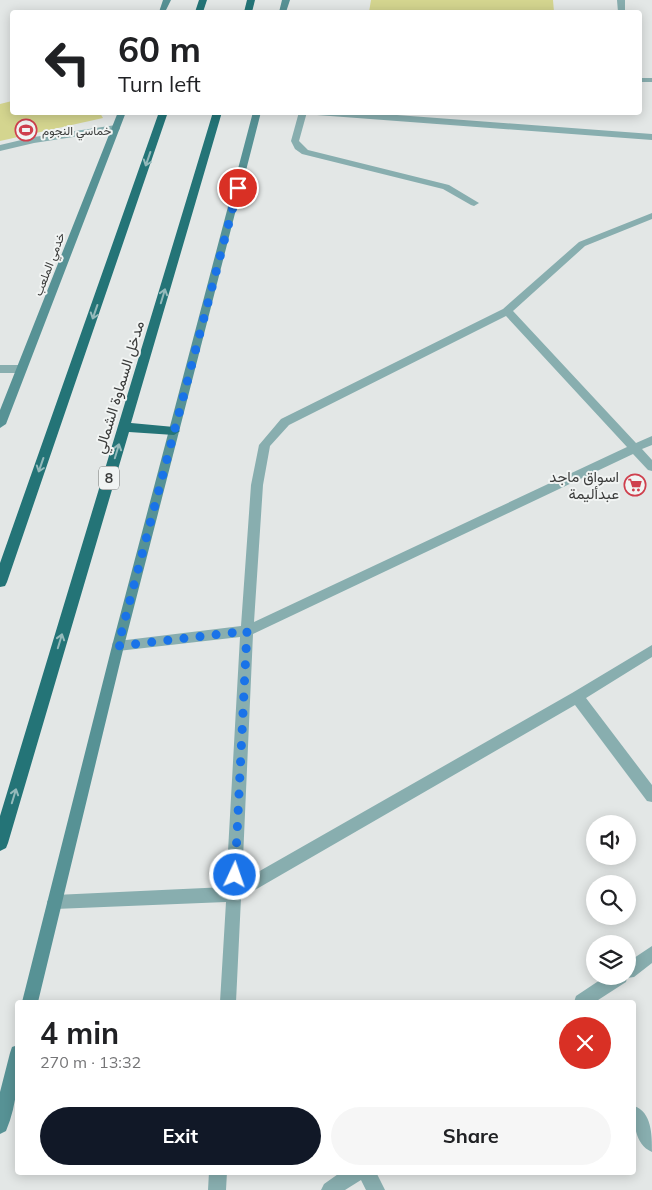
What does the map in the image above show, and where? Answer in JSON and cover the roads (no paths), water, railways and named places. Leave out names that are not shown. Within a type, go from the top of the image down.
[{"type":"highway","points":[[0,582],[163,115]]},
{"type":"highway","name":"مدخل السماوة الشمالي","points":[[0,843],[217,115]]},
{"type":"highway","points":[[124,427],[174,431]]},
{"type":"main road","name":"خدمي الملعب","points":[[0,424],[121,115]]},
{"type":"main road","points":[[30,1000],[118,646],[256,115]]},
{"type":"main road","points":[[0,1125],[15,1065]]},
{"type":"street","points":[[301,115],[295,141],[298,147],[305,152],[446,187],[474,203]]},
{"type":"street","points":[[357,115],[652,137]]},
{"type":"street","points":[[0,148],[34,140],[116,128]]},
{"type":"street","points":[[228,1000],[247,631],[257,485],[265,445],[285,422],[507,311],[582,244],[652,216]]},
{"type":"street","points":[[507,311],[652,467]]},
{"type":"street","points":[[0,369],[22,369]]},
{"type":"street","points":[[118,646],[247,631],[652,440]]},
{"type":"street","points":[[55,902],[234,894],[576,697],[652,650]]},
{"type":"street","points":[[576,697],[652,796]]},
{"type":"street","points":[[636,965],[652,954]]},
{"type":"street","points":[[585,1000],[607,985]]},
{"type":"street","points":[[636,1117],[652,1142]]},
{"type":"street","points":[[216,1190],[218,1175]]},
{"type":"street","points":[[330,1190],[352,1175]]},
{"type":"street","points":[[368,1175],[376,1190]]},
{"type":"place","name":"خماسي النجوم","points":[[26,130]]},
{"type":"place","name":"اسواق ماجد عبدأليمة","points":[[635,485]]}]
